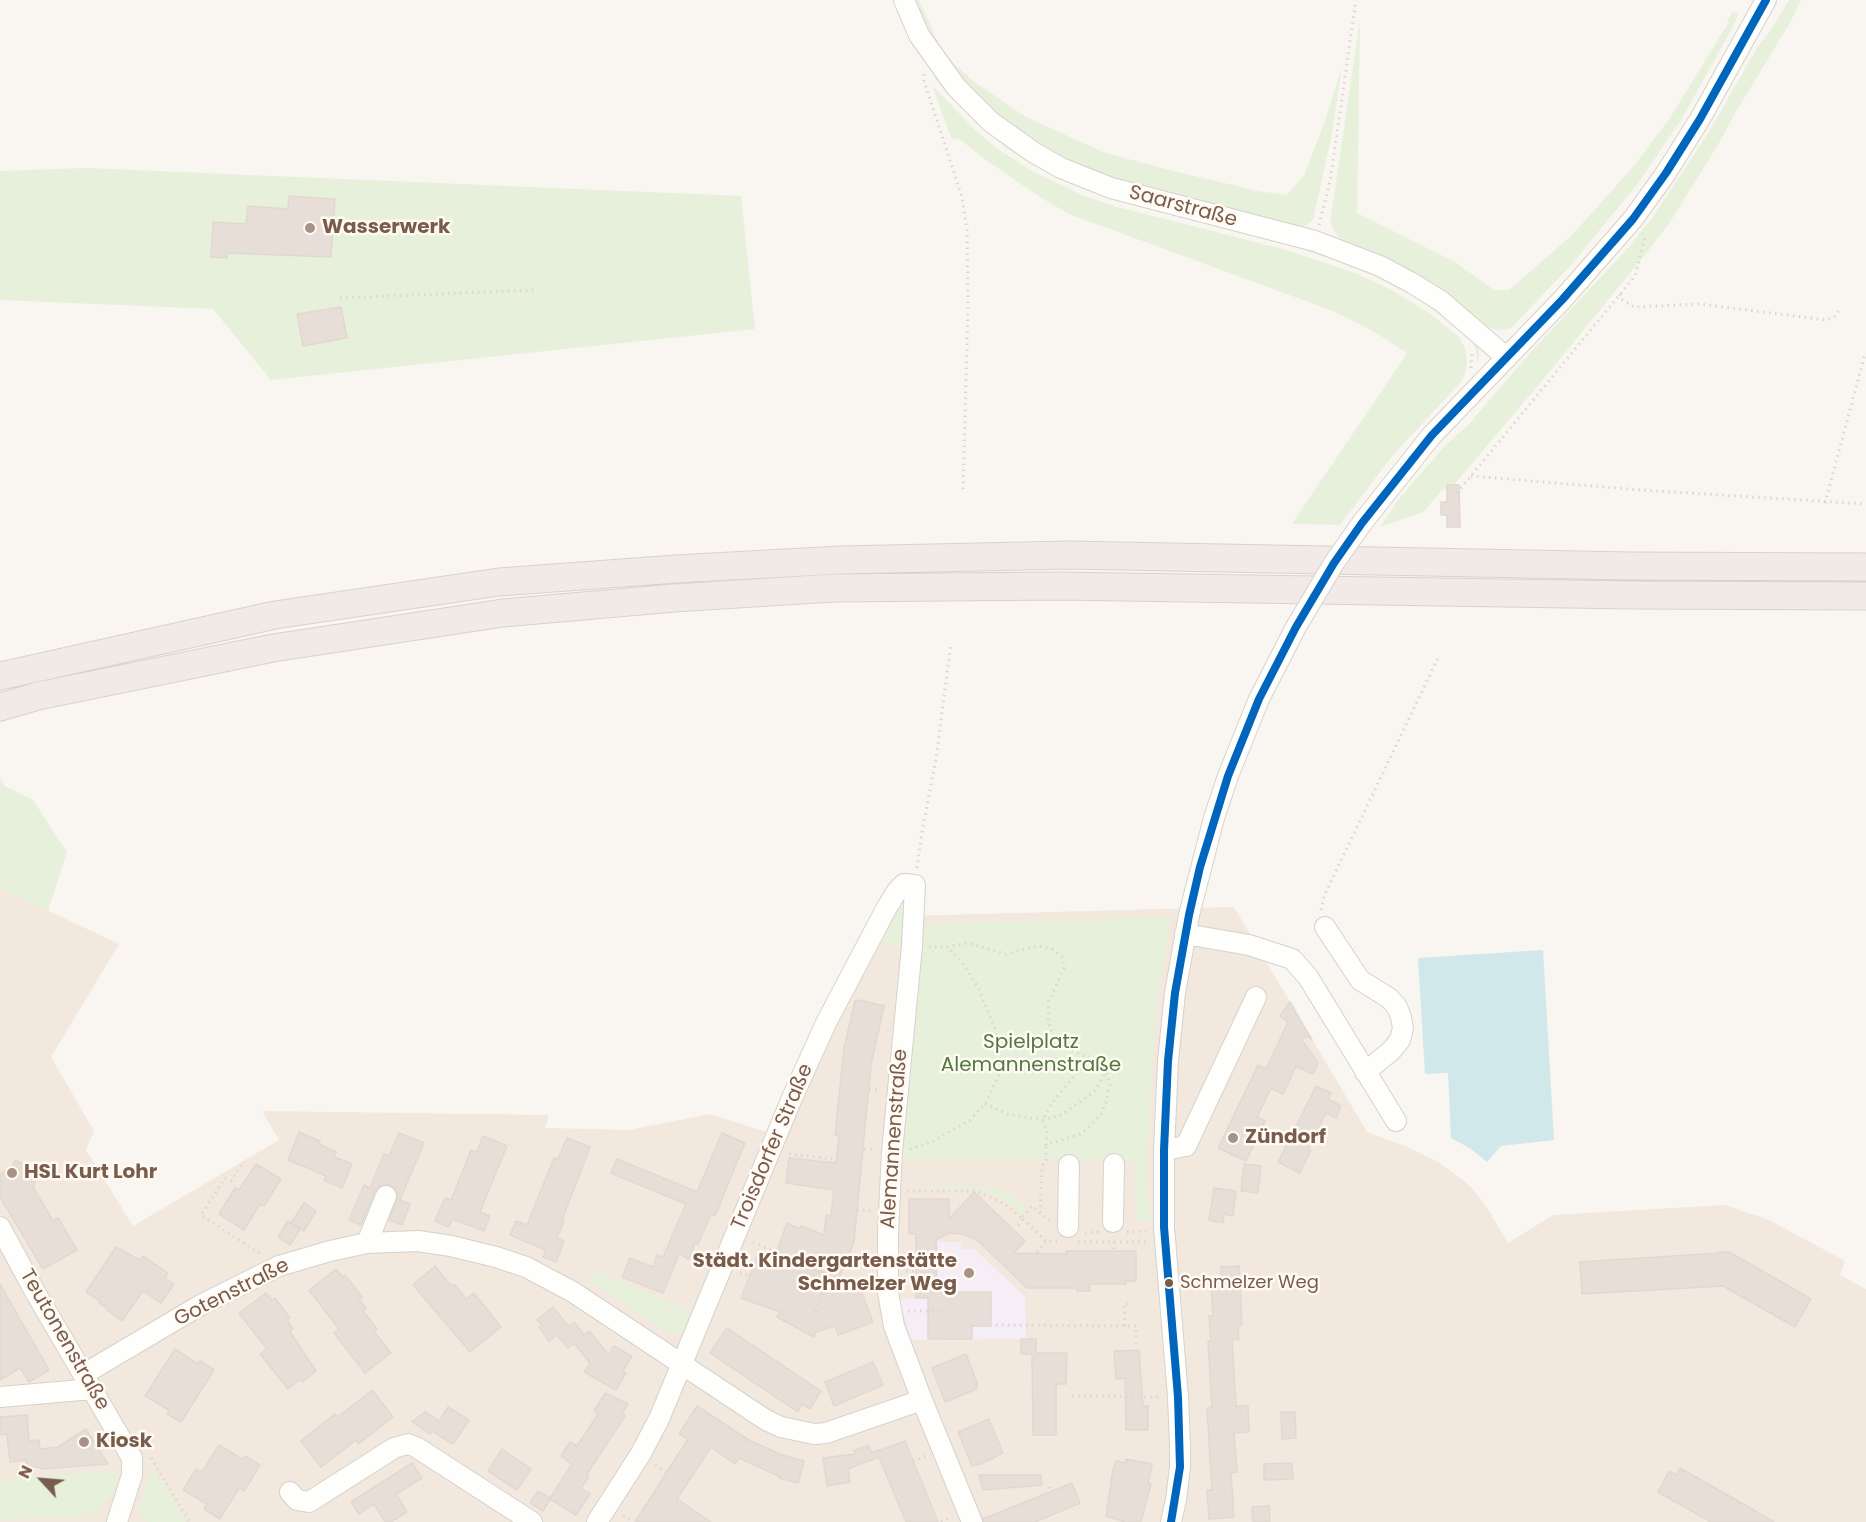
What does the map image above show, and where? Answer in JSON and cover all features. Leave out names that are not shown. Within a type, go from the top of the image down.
[{"type":"highway","points":[[0,676],[275,615],[499,582],[676,569],[841,560],[1069,555],[1619,566],[1866,567]]},
{"type":"highway","points":[[0,707],[38,696],[273,648],[503,613],[674,598],[833,588],[1060,586],[1631,595],[1866,596]]},
{"type":"street","name":"Saarstraße","points":[[904,0],[915,27],[931,54],[956,87],[991,122],[1033,152],[1061,168],[1111,188],[1315,241],[1380,266],[1441,301],[1507,358]]},
{"type":"street","points":[[1171,1522],[1180,1467],[1178,1397],[1165,1242],[1164,1150],[1169,1049],[1185,934],[1200,867],[1228,776],[1259,699],[1296,627],[1334,563],[1362,523],[1432,435],[1590,269],[1633,219],[1666,173],[1700,119],[1766,0]]},
{"type":"street","name":"Troisdorfer Straße","points":[[597,1522],[640,1455],[659,1419],[792,1098],[845,984],[897,891],[904,884],[915,885]]},
{"type":"street","name":"Alemannenstraße","points":[[915,885],[912,946],[892,1147],[887,1271],[894,1326],[972,1522]]},
{"type":"street","points":[[1325,927],[1360,980],[1389,998],[1397,1007],[1401,1017],[1403,1028],[1400,1040],[1391,1051],[1365,1072]]},
{"type":"street","points":[[1185,934],[1249,945],[1292,959],[1308,977],[1396,1121]]},
{"type":"street","points":[[1164,1150],[1186,1146],[1256,997]]},
{"type":"street","points":[[1113,1222],[1114,1164]]},
{"type":"street","points":[[1068,1237],[1069,1165]]},
{"type":"street","points":[[367,1243],[386,1196]]},
{"type":"street","name":"Teutonenstraße","points":[[0,1227],[132,1458],[132,1475],[117,1522]]},
{"type":"street","name":"Gotenstraße","points":[[88,1382],[199,1306],[279,1266],[367,1243],[434,1243],[496,1257],[526,1267],[573,1292],[766,1420],[781,1427],[803,1432],[826,1432],[922,1400]]},
{"type":"street","points":[[0,1397],[88,1382]]},
{"type":"street","points":[[290,1492],[297,1500],[309,1502],[394,1448],[408,1444],[532,1522]]},
{"type":"path","points":[[1315,241],[1330,182],[1356,0]]},
{"type":"path","points":[[931,54],[924,64],[924,81],[953,164],[962,197],[967,229],[968,304],[963,492]]},
{"type":"path","points":[[1456,493],[1635,276],[1645,238],[1633,219]]},
{"type":"path","points":[[340,298],[534,290]]},
{"type":"path","points":[[1620,294],[1622,299],[1634,307],[1700,304],[1826,320],[1834,317],[1840,308]]},
{"type":"path","points":[[1825,503],[1865,354]]},
{"type":"path","points":[[1471,476],[1825,503],[1866,504]]},
{"type":"path","points":[[915,885],[922,832],[936,759],[951,643]]},
{"type":"path","points":[[1325,927],[1321,906],[1324,896],[1438,658]]},
{"type":"path","points":[[912,946],[947,947],[968,943],[1006,954],[1030,947],[1044,946],[1062,957],[1064,968],[1049,1000],[1048,1020],[1051,1030],[1057,1040],[1069,1050],[1101,1060],[1110,1084],[1101,1114],[1090,1126],[1080,1134],[1046,1145]]},
{"type":"path","points":[[892,1147],[909,1149],[930,1143],[970,1120],[985,1104],[1000,1073],[1000,1050],[995,1029],[979,989],[962,962],[947,947]]},
{"type":"path","points":[[1042,1120],[1052,1103],[1086,1062],[1085,1056]]},
{"type":"path","points":[[985,1104],[1008,1114],[1042,1120],[1061,1115],[1094,1092],[1106,1072]]},
{"type":"path","points":[[1018,1225],[1032,1206],[1040,1213],[1042,1166],[1046,1160],[1047,1131],[1042,1120]]},
{"type":"path","points":[[770,1152],[834,1159],[834,1162]]},
{"type":"path","points":[[241,1165],[231,1181],[225,1178],[201,1215],[279,1266]]},
{"type":"path","points":[[890,1190],[976,1191],[1005,1204],[1046,1241]]},
{"type":"path","points":[[857,1210],[878,1212]]},
{"type":"path","points":[[736,1234],[794,1257],[822,1273],[827,1286],[815,1311]]},
{"type":"path","points":[[1036,1252],[1046,1241],[1068,1237],[1165,1242]]},
{"type":"path","points":[[822,1273],[825,1267]]},
{"type":"path","points":[[1125,1326],[1124,1304],[1131,1304]]},
{"type":"path","points":[[891,1311],[943,1311]]},
{"type":"path","points":[[996,1325],[1136,1326],[1136,1343]]},
{"type":"path","points":[[1072,1396],[1178,1397]]},
{"type":"shaded area","points":[[0,888],[119,944],[51,1057],[94,1131],[86,1150],[133,1226],[279,1140],[262,1111],[549,1115],[545,1128],[629,1130],[710,1114],[767,1132],[872,917],[1234,907],[1367,1132],[1405,1146],[1438,1162],[1455,1174],[1471,1187],[1486,1206],[1508,1243],[1553,1215],[1725,1205],[1769,1220],[1845,1261],[1840,1275],[1866,1289],[1866,1522],[0,1522]]},
{"type":"shaded area","name":"Städt. Kindergartenstätte Schmelzer Weg","points":[[938,1242],[961,1242],[961,1249],[975,1249],[1025,1297],[1026,1339],[911,1340],[899,1299],[937,1298]]},
{"type":"green space","points":[[914,0],[919,0],[939,45],[954,64],[976,83],[1026,117],[1103,152],[1258,191],[1286,195],[1304,176],[1326,118],[1342,66],[1332,134],[1313,219],[1306,226],[1295,226],[1140,188],[1100,175],[1045,149],[1006,123],[979,99],[938,46]]},
{"type":"green space","points":[[1789,0],[1801,0],[1719,143],[1670,222],[1651,247],[1453,486],[1442,490],[1423,512],[1380,527],[1398,500],[1444,447],[1469,424],[1531,352],[1627,249],[1652,218],[1707,135],[1759,45]]},
{"type":"green space","points":[[1733,11],[1738,14],[1734,25],[1681,120],[1639,182],[1572,264],[1510,329],[1497,330],[1485,325],[1384,258],[1340,240],[1330,223],[1360,20],[1357,213],[1455,262],[1494,290],[1509,290],[1572,235],[1633,167],[1670,118],[1729,22],[1727,21]]},
{"type":"green space","points":[[936,77],[1006,145],[1369,269],[1435,307],[1474,341],[1479,348],[1479,362],[1473,342],[1453,323],[1408,293],[1367,272],[1283,242],[1113,199],[1059,178],[1031,164],[1005,147],[974,120],[948,94]]},
{"type":"green space","points":[[932,85],[975,130],[999,150],[1032,171],[1082,195],[1117,207],[1279,248],[1357,274],[1390,289],[1429,313],[1459,337],[1465,348],[1467,362],[1461,382],[1392,456],[1340,525],[1292,524],[1407,353],[1373,331],[1333,311],[1069,214],[1040,197],[958,138],[952,140]]},
{"type":"green space","points":[[86,168],[741,196],[755,329],[271,380],[213,309],[0,300],[0,171]]},
{"type":"green space","points":[[0,778],[5,786],[33,800],[67,852],[48,911],[0,888]]},
{"type":"green space","points":[[901,905],[908,909],[904,950],[877,941],[898,906]]},
{"type":"green space","name":"Spielplatz Alemannenstraße","points":[[1171,917],[1158,993],[1152,1068],[1147,1161],[1149,1222],[1136,1222],[1135,1160],[900,1160],[922,924]]},
{"type":"green space","points":[[960,1186],[990,1188],[1005,1192],[1015,1197],[1027,1209],[1021,1215],[1007,1202],[978,1190],[916,1189]]},
{"type":"green space","points":[[594,1271],[691,1311],[683,1331],[671,1334],[587,1280]]},
{"type":"green space","points":[[153,1467],[186,1522],[149,1522],[139,1514],[139,1507]]},
{"type":"green space","points":[[116,1470],[119,1475],[112,1494],[99,1509],[92,1513],[79,1516],[0,1520],[0,1480]]},
{"type":"water","points":[[1543,950],[1554,1140],[1501,1146],[1487,1162],[1471,1149],[1451,1138],[1448,1073],[1425,1074],[1418,958]]},
{"type":"building","name":"Wasserwerk","points":[[289,196],[335,199],[331,257],[227,253],[227,258],[211,257],[213,222],[246,224],[248,206],[288,209]]},
{"type":"building","points":[[341,307],[347,338],[303,346],[297,314]]},
{"type":"building","points":[[1447,485],[1459,485],[1460,527],[1447,527],[1447,515],[1441,515],[1441,502],[1447,502]]},
{"type":"building","points":[[855,1001],[884,1006],[871,1065],[854,1242],[832,1295],[859,1285],[873,1322],[838,1335],[835,1326],[816,1332],[814,1337],[777,1317],[780,1312],[741,1298],[758,1255],[773,1261],[787,1223],[824,1235],[826,1215],[831,1216],[834,1190],[786,1183],[789,1158],[836,1163],[839,1136],[835,1135],[844,1048]]},
{"type":"building","points":[[1290,1002],[1312,1040],[1308,1036],[1302,1040],[1318,1063],[1313,1074],[1296,1066],[1283,1094],[1271,1088],[1257,1117],[1265,1121],[1246,1161],[1218,1148],[1258,1065],[1266,1069],[1288,1022],[1280,1016]]},
{"type":"building","points":[[1316,1086],[1331,1093],[1328,1099],[1341,1106],[1336,1118],[1326,1113],[1308,1149],[1311,1150],[1300,1173],[1278,1162]]},
{"type":"building","points":[[299,1132],[320,1141],[319,1144],[336,1152],[334,1157],[352,1164],[342,1188],[324,1180],[326,1176],[288,1160]]},
{"type":"building","points":[[399,1133],[424,1143],[400,1200],[410,1204],[402,1225],[389,1220],[398,1195],[395,1188],[385,1184],[379,1186],[375,1191],[361,1225],[349,1220],[364,1185],[370,1188],[384,1154],[389,1156]]},
{"type":"building","points":[[722,1133],[745,1143],[715,1216],[711,1214],[689,1259],[679,1254],[663,1293],[622,1277],[630,1258],[653,1267],[657,1255],[663,1257],[686,1204],[611,1173],[617,1159],[697,1192]]},
{"type":"building","points":[[483,1136],[507,1146],[480,1212],[490,1216],[484,1231],[453,1219],[448,1227],[435,1221],[445,1198],[451,1200],[471,1150],[477,1152]]},
{"type":"building","points":[[567,1138],[590,1147],[562,1220],[564,1221],[557,1238],[564,1241],[556,1262],[543,1257],[546,1250],[510,1235],[516,1221],[527,1225],[554,1158],[558,1159]]},
{"type":"building","points":[[15,1160],[40,1172],[33,1187],[53,1221],[58,1218],[77,1250],[43,1269],[0,1197],[0,1175],[12,1167]]},
{"type":"building","points":[[256,1164],[281,1179],[264,1206],[260,1204],[244,1230],[219,1214],[235,1188],[239,1190]]},
{"type":"building","points":[[1244,1164],[1261,1166],[1258,1193],[1241,1191]]},
{"type":"building","points":[[1214,1188],[1236,1191],[1233,1216],[1224,1214],[1223,1223],[1209,1220]]},
{"type":"building","points":[[974,1192],[1025,1241],[1014,1253],[1066,1254],[1066,1251],[1136,1251],[1136,1281],[1126,1281],[1126,1284],[1090,1284],[1090,1291],[1077,1291],[1077,1288],[1027,1288],[977,1240],[963,1234],[949,1233],[936,1240],[937,1292],[991,1292],[991,1326],[972,1326],[972,1339],[928,1339],[928,1298],[916,1298],[916,1234],[909,1234],[909,1199],[949,1199],[949,1219]]},
{"type":"building","points":[[304,1203],[316,1211],[304,1231],[291,1223]]},
{"type":"building","points":[[288,1221],[300,1229],[290,1245],[278,1237]]},
{"type":"building","points":[[116,1247],[140,1260],[143,1256],[168,1273],[165,1278],[174,1284],[161,1303],[143,1291],[122,1321],[86,1292]]},
{"type":"building","points":[[1729,1252],[1811,1299],[1795,1327],[1723,1286],[1582,1294],[1580,1262]]},
{"type":"building","points":[[435,1266],[451,1286],[454,1284],[466,1299],[474,1293],[501,1327],[470,1352],[413,1285]]},
{"type":"building","points":[[1239,1266],[1242,1325],[1238,1325],[1239,1339],[1232,1340],[1236,1406],[1248,1406],[1249,1432],[1234,1433],[1237,1472],[1231,1473],[1234,1517],[1209,1519],[1207,1490],[1212,1490],[1207,1408],[1212,1408],[1208,1341],[1211,1341],[1209,1316],[1213,1316],[1211,1284],[1221,1284],[1221,1267]]},
{"type":"building","points":[[336,1269],[343,1278],[345,1275],[362,1297],[359,1299],[366,1309],[363,1311],[377,1329],[374,1331],[391,1353],[365,1373],[334,1333],[339,1329],[309,1290]]},
{"type":"building","points":[[0,1284],[49,1370],[29,1382],[20,1368],[0,1380]]},
{"type":"building","points":[[266,1293],[272,1300],[275,1298],[290,1318],[287,1320],[293,1329],[290,1332],[316,1371],[288,1389],[260,1354],[267,1349],[239,1313]]},
{"type":"building","points":[[553,1307],[568,1326],[574,1322],[584,1335],[589,1331],[609,1355],[614,1346],[632,1356],[623,1371],[626,1373],[616,1390],[584,1372],[590,1363],[574,1343],[568,1348],[557,1335],[549,1341],[539,1327],[542,1325],[537,1320]]},
{"type":"building","points":[[727,1328],[821,1391],[810,1409],[802,1404],[798,1412],[710,1353]]},
{"type":"building","points":[[1021,1339],[1036,1339],[1036,1353],[1067,1353],[1066,1384],[1056,1384],[1056,1435],[1033,1435],[1032,1354],[1021,1354]]},
{"type":"building","points":[[175,1349],[198,1364],[200,1361],[214,1370],[181,1422],[167,1414],[169,1410],[145,1396]]},
{"type":"building","points":[[1139,1350],[1143,1406],[1148,1406],[1148,1430],[1126,1430],[1125,1378],[1116,1379],[1114,1351]]},
{"type":"building","points":[[966,1354],[978,1385],[977,1389],[945,1402],[932,1368]]},
{"type":"building","points":[[873,1362],[883,1385],[834,1406],[825,1382]]},
{"type":"building","points":[[372,1390],[393,1417],[358,1444],[356,1440],[321,1467],[301,1441],[335,1414],[338,1417]]},
{"type":"building","points":[[605,1393],[628,1404],[622,1413],[625,1416],[587,1474],[589,1476],[581,1488],[590,1494],[576,1515],[550,1499],[543,1511],[530,1503],[538,1491],[550,1498],[572,1464],[561,1456],[570,1442],[577,1446],[598,1414],[594,1411]]},
{"type":"building","points":[[697,1406],[749,1440],[782,1455],[804,1461],[798,1483],[779,1478],[739,1458],[735,1464],[711,1447],[677,1499],[711,1522],[635,1522],[688,1439],[679,1434]]},
{"type":"building","points":[[448,1407],[469,1420],[453,1444],[432,1431],[430,1434],[412,1422],[425,1412],[439,1421]]},
{"type":"building","points":[[1281,1412],[1295,1412],[1296,1438],[1282,1439]]},
{"type":"building","points":[[27,1415],[29,1441],[39,1440],[40,1449],[58,1447],[86,1429],[108,1464],[41,1469],[40,1467],[27,1468],[26,1460],[10,1462],[7,1434],[0,1435],[0,1417]]},
{"type":"building","points":[[989,1419],[1003,1453],[972,1466],[958,1432]]},
{"type":"building","points":[[905,1441],[938,1522],[906,1522],[879,1457],[848,1469],[850,1482],[827,1486],[823,1458],[855,1454],[854,1451],[868,1445],[871,1452],[881,1450]]},
{"type":"building","points":[[219,1445],[242,1459],[245,1456],[260,1465],[244,1491],[239,1488],[220,1519],[204,1509],[207,1504],[183,1490],[196,1469],[202,1472]]},
{"type":"building","points":[[502,1449],[531,1469],[517,1490],[488,1471]]},
{"type":"building","points":[[1126,1459],[1152,1464],[1148,1484],[1151,1484],[1141,1522],[1125,1522],[1106,1516],[1113,1469],[1116,1461],[1126,1463]]},
{"type":"building","points":[[412,1463],[422,1478],[396,1494],[407,1512],[391,1522],[385,1522],[374,1504],[359,1514],[351,1502]]},
{"type":"building","points":[[1292,1463],[1293,1479],[1264,1480],[1264,1464]]},
{"type":"building","points":[[1680,1468],[1774,1522],[1711,1522],[1658,1492],[1669,1471],[1676,1475]]},
{"type":"building","points":[[979,1475],[1041,1475],[1042,1485],[983,1490]]},
{"type":"building","points":[[1072,1483],[1080,1503],[1035,1522],[984,1522],[983,1519]]},
{"type":"building","points":[[1269,1506],[1270,1522],[1253,1522],[1252,1507]]},
{"type":"transit line","points":[[1171,1522],[1180,1467],[1178,1397],[1164,1227],[1164,1150],[1168,1061],[1175,993],[1189,915],[1200,867],[1228,776],[1259,699],[1296,627],[1334,563],[1362,523],[1432,435],[1562,300],[1633,219],[1666,173],[1700,119],[1766,0]]},
{"type":"place","name":"Wasserwerk","points":[[310,228]]},
{"type":"place","name":"Zündorf","points":[[1233,1138]]},
{"type":"place","name":"HSL Kurt Lohr","points":[[12,1173]]},
{"type":"place","name":"Städt. Kindergartenstätte Schmelzer Weg","points":[[969,1273]]},
{"type":"place","name":"Schmelzer Weg","points":[[1169,1283]]},
{"type":"place","name":"Kiosk","points":[[84,1442]]}]
